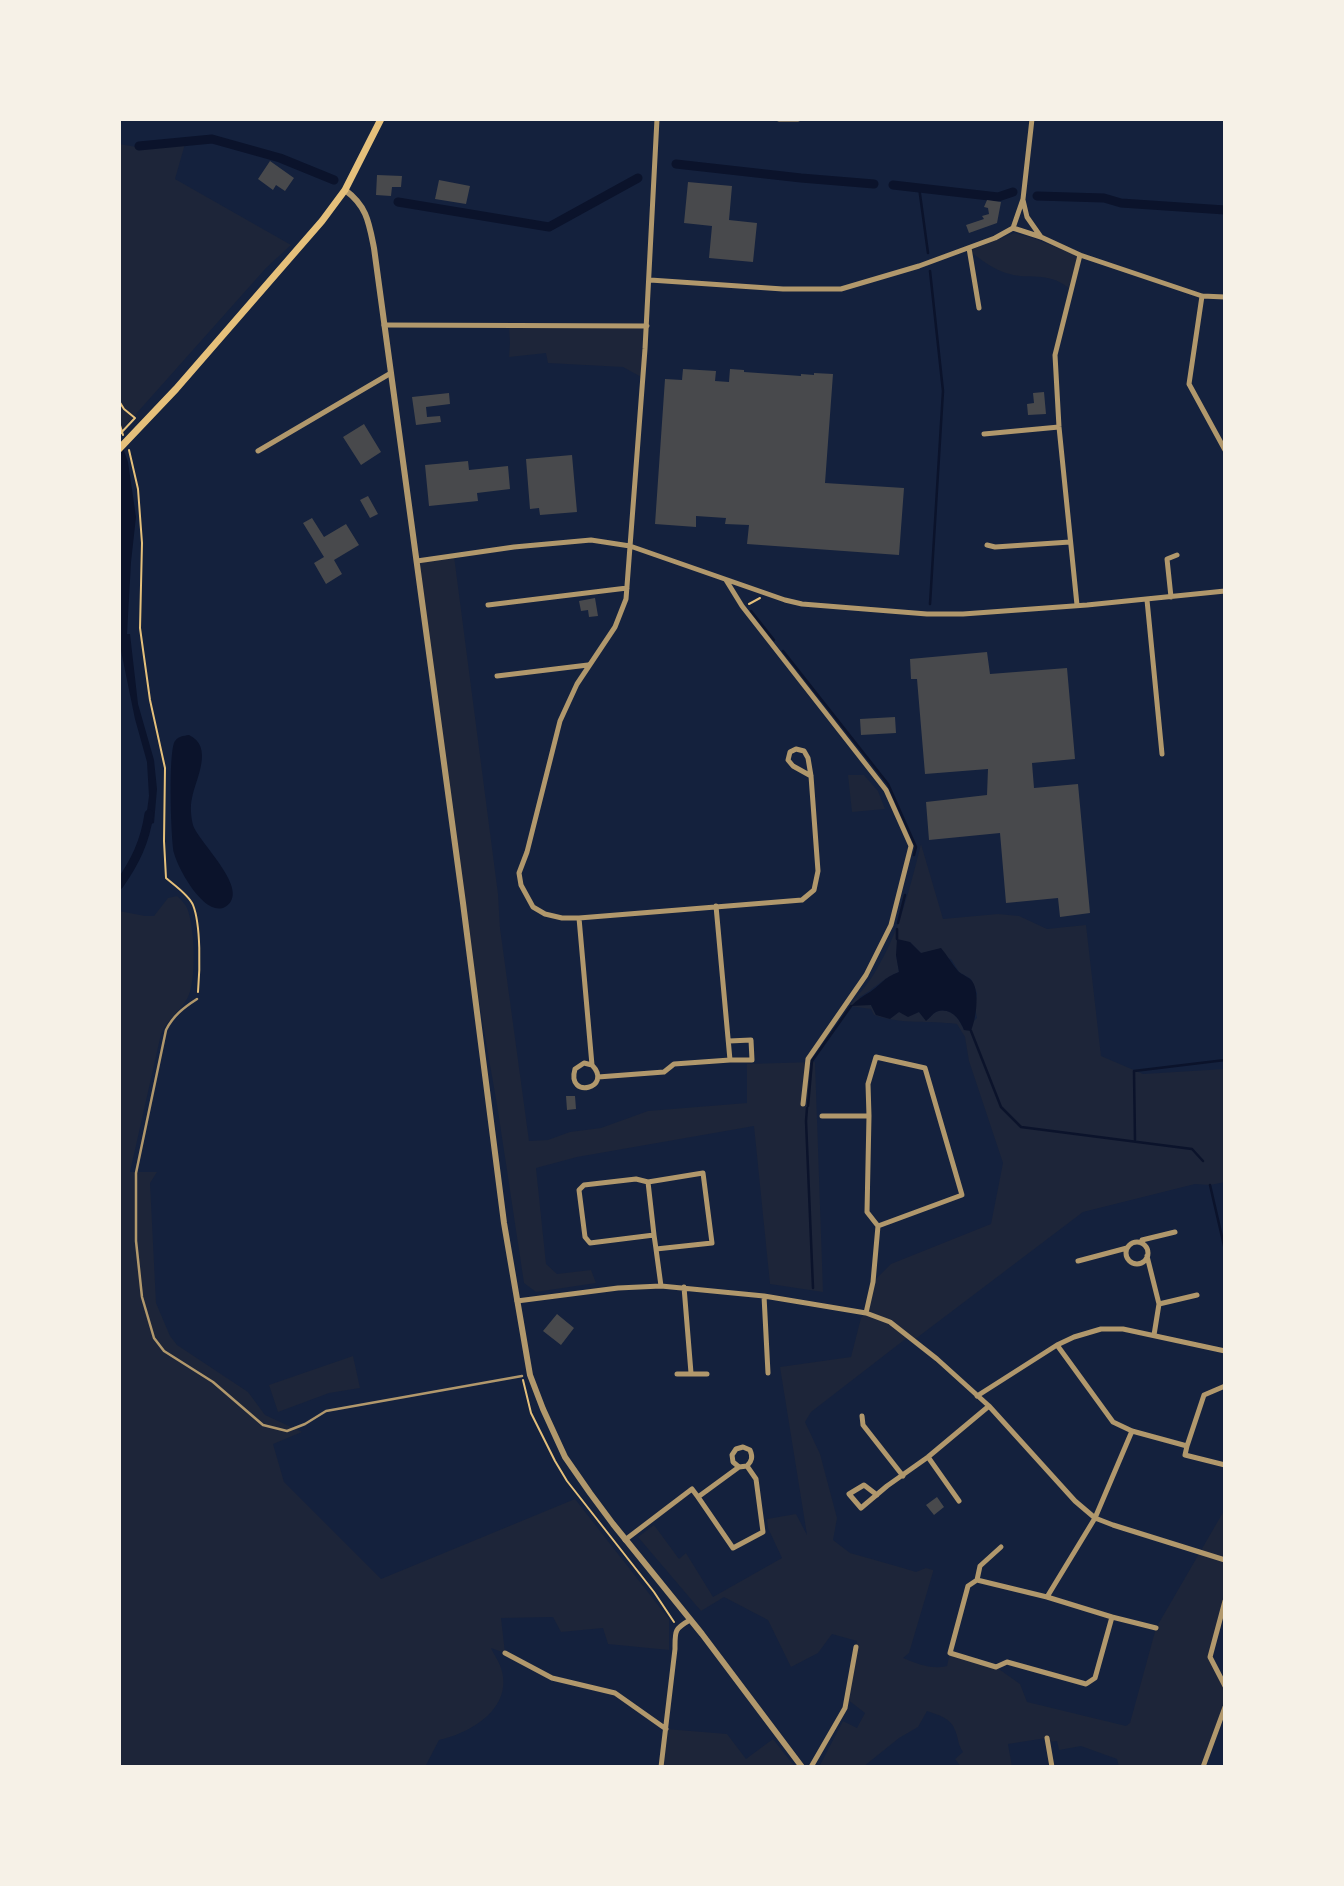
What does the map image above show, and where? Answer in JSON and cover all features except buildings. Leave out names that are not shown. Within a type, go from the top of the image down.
[{"type":"main road","points":[[119,449],[300,247],[345,190],[381,119]]},
{"type":"street","points":[[657,119],[650,280],[626,599],[615,627],[577,684],[560,721],[527,852],[519,873],[521,885],[533,907],[545,914],[562,918],[802,900],[814,890],[818,871],[811,776],[804,751],[796,749],[790,752],[788,760],[793,766],[811,776]]},
{"type":"street","points":[[779,119],[798,119]]},
{"type":"street","points":[[650,280],[783,289],[841,289],[919,266],[995,238],[1013,228],[1023,199],[1032,119]]},
{"type":"street","points":[[345,190],[359,201],[367,217],[374,248],[504,1223],[527,1362],[542,1409],[565,1457],[625,1540],[802,1767]]},
{"type":"street","points":[[1023,199],[1027,217],[1041,237]]},
{"type":"street","points":[[1013,228],[1041,237],[1080,255],[1202,296],[1225,297]]},
{"type":"street","points":[[969,248],[979,308]]},
{"type":"street","points":[[1077,606],[1059,428],[1055,355],[1080,255]]},
{"type":"street","points":[[1202,296],[1189,384],[1225,450]]},
{"type":"street","points":[[384,325],[647,326]]},
{"type":"street","points":[[258,451],[391,373]]},
{"type":"street","points":[[984,434],[1059,428]]},
{"type":"street","points":[[416,561],[591,540],[631,546],[768,596],[802,604],[927,614],[1077,606],[1225,591]]},
{"type":"street","points":[[987,545],[995,547],[1070,542]]},
{"type":"street","points":[[1171,597],[1167,559],[1177,555]]},
{"type":"street","points":[[726,580],[742,606],[886,790],[911,846],[894,915],[886,935],[866,975],[808,1059],[803,1104]]},
{"type":"street","points":[[488,605],[627,588]]},
{"type":"street","points":[[1147,600],[1162,754]]},
{"type":"street","points":[[497,676],[589,665]]},
{"type":"street","points":[[716,906],[730,1060]]},
{"type":"street","points":[[579,918],[592,1065]]},
{"type":"street","points":[[598,1077],[664,1072],[674,1064],[752,1060],[751,1040],[729,1041]]},
{"type":"street","points":[[866,1312],[873,1282],[878,1226],[867,1212],[868,1084],[876,1057],[925,1068],[962,1195],[878,1226]]},
{"type":"street","points":[[584,1063],[592,1065],[597,1070],[597,1082],[592,1087],[578,1086],[573,1076],[578,1066],[584,1063]]},
{"type":"street","points":[[822,1116],[869,1116]]},
{"type":"street","points":[[654,1236],[590,1242],[585,1237],[579,1190],[584,1185],[636,1179],[648,1182],[702,1173],[712,1243],[656,1249]]},
{"type":"street","points":[[648,1182],[660,1286]]},
{"type":"street","points":[[1141,1243],[1142,1240],[1175,1232]]},
{"type":"street","points":[[1078,1261],[1127,1248],[1135,1242],[1146,1247],[1159,1304],[1154,1335]]},
{"type":"street","points":[[1127,1248],[1126,1255],[1133,1263],[1143,1262],[1147,1256]]},
{"type":"street","points":[[517,1301],[618,1288],[660,1286],[764,1297],[866,1312],[890,1322],[937,1359],[989,1406],[1075,1501],[1095,1518],[1225,1560]]},
{"type":"street","points":[[684,1287],[691,1373]]},
{"type":"street","points":[[1159,1304],[1197,1295]]},
{"type":"street","points":[[764,1297],[768,1373]]},
{"type":"street","points":[[977,1396],[1057,1345],[1101,1329],[1124,1329],[1225,1351]]},
{"type":"street","points":[[1057,1345],[1113,1422],[1132,1431],[1187,1446]]},
{"type":"street","points":[[677,1374],[707,1374]]},
{"type":"street","points":[[1225,1386],[1204,1395],[1185,1455],[1225,1465]]},
{"type":"street","points":[[877,1495],[864,1485],[849,1494],[861,1508],[989,1406]]},
{"type":"street","points":[[862,1416],[863,1425],[903,1476]]},
{"type":"street","points":[[1047,1597],[1095,1518],[1132,1431]]},
{"type":"street","points":[[698,1496],[739,1467],[747,1466],[751,1462],[750,1450],[743,1447],[736,1449],[732,1455],[733,1462],[739,1467]]},
{"type":"street","points":[[928,1457],[959,1500]]},
{"type":"street","points":[[625,1540],[692,1489],[733,1548],[763,1532],[756,1479],[747,1466]]},
{"type":"street","points":[[1002,1546],[980,1566],[977,1580],[968,1586],[950,1653],[996,1667],[1007,1662],[1086,1684],[1096,1678],[1112,1617]]},
{"type":"street","points":[[977,1580],[1156,1628]]},
{"type":"street","points":[[1225,1601],[1210,1657],[1225,1686]]},
{"type":"street","points":[[661,1767],[675,1633],[678,1627],[690,1620]]},
{"type":"street","points":[[811,1767],[845,1708],[856,1647]]},
{"type":"street","points":[[505,1653],[552,1678],[615,1693],[666,1729]]},
{"type":"street","points":[[1203,1767],[1225,1707]]},
{"type":"street","points":[[1047,1738],[1052,1767]]},
{"type":"lane","points":[[197,999],[181,1009],[166,1030],[136,1173],[136,1241],[142,1297],[154,1338],[164,1351],[213,1381],[263,1425],[288,1431],[326,1411],[522,1376]]},
{"type":"path","points":[[119,401],[135,418],[119,435]]},
{"type":"path","points":[[119,422],[132,457],[138,489],[142,543],[140,628],[150,700],[165,768],[166,878],[193,903],[198,932],[200,978],[197,999]]},
{"type":"path","points":[[742,606],[768,596]]},
{"type":"shaded area","points":[[119,144],[143,148],[185,144],[175,179],[291,245],[266,268],[119,433]]},
{"type":"shaded area","points":[[1014,233],[1078,256],[1069,288],[1045,277],[1001,271],[972,253],[971,250]]},
{"type":"shaded area","points":[[509,326],[647,326],[643,378],[623,367],[548,363],[546,353],[509,357]]},
{"type":"shaded area","points":[[119,437],[128,462],[136,517],[127,634],[130,634],[138,704],[154,760],[157,789],[154,823],[145,826],[149,796],[147,762],[119,641]]},
{"type":"shaded area","points":[[454,556],[529,1141],[548,1140],[570,1132],[601,1128],[648,1111],[747,1103],[747,1064],[815,1062],[823,1292],[770,1284],[754,1126],[577,1157],[536,1168],[546,1264],[557,1274],[591,1270],[596,1283],[536,1292],[524,1283],[465,920],[417,561]]},
{"type":"shaded area","points":[[189,735],[201,747],[202,755],[191,801],[193,825],[221,866],[233,890],[232,900],[225,907],[217,908],[201,899],[181,870],[174,853],[171,760],[175,741],[181,736]]},
{"type":"shaded area","points":[[848,775],[864,775],[878,791],[885,809],[852,812]]},
{"type":"shaded area","points":[[921,844],[943,919],[998,914],[1019,916],[1047,929],[1086,925],[1101,1056],[1143,1074],[1225,1069],[1225,1182],[1195,1184],[1083,1212],[914,1340],[908,1337],[811,1412],[805,1422],[820,1454],[837,1518],[833,1540],[850,1553],[916,1572],[926,1568],[933,1570],[909,1653],[903,1658],[925,1666],[941,1667],[947,1666],[950,1653],[996,1667],[1020,1684],[1027,1702],[1126,1726],[1130,1723],[1156,1628],[1225,1509],[1225,1601],[1210,1657],[1225,1686],[1225,1707],[1203,1767],[1119,1767],[1117,1759],[1081,1746],[1059,1750],[1057,1741],[1047,1742],[1046,1738],[1008,1744],[1012,1767],[961,1767],[955,1759],[963,1752],[953,1726],[944,1717],[927,1711],[918,1727],[899,1738],[863,1767],[819,1767],[843,1721],[857,1728],[865,1713],[847,1699],[857,1641],[832,1634],[818,1653],[791,1667],[768,1620],[724,1597],[701,1611],[638,1537],[654,1525],[679,1559],[686,1553],[713,1597],[782,1558],[768,1528],[767,1519],[796,1514],[807,1535],[780,1367],[851,1357],[873,1282],[891,1264],[991,1224],[1003,1163],[969,1061],[965,1037],[957,1024],[895,1020],[874,1015],[871,1009],[849,1006],[872,976],[891,942],[903,910]],"holes":[[[910,942],[921,953],[951,959],[959,972],[971,979],[977,993],[977,1018],[964,1030],[950,1012],[936,1012],[926,1020],[919,1012],[876,1015],[871,1005],[858,998],[899,972],[896,955]]]},
{"type":"shaded area","points":[[177,896],[190,916],[194,954],[192,981],[187,999],[161,1034],[130,1172],[157,1172],[150,1183],[156,1303],[170,1336],[177,1345],[248,1392],[265,1415],[302,1432],[273,1444],[284,1482],[381,1579],[575,1499],[669,1619],[669,1650],[608,1644],[603,1628],[561,1632],[553,1617],[501,1618],[505,1653],[491,1648],[500,1665],[503,1682],[496,1707],[476,1725],[439,1740],[425,1767],[119,1767],[119,911],[154,916],[168,898]]},
{"type":"shaded area","points":[[897,939],[910,942],[921,953],[941,948],[958,971],[972,981],[976,992],[976,1006],[971,1031],[964,1030],[957,1018],[946,1011],[936,1012],[926,1021],[919,1012],[908,1017],[899,1012],[890,1019],[876,1015],[871,1005],[851,1006],[899,972]]},
{"type":"shaded area","points":[[353,1356],[360,1388],[329,1393],[278,1412],[269,1385]]},
{"type":"shaded area","points":[[666,1729],[727,1734],[746,1759],[773,1739],[795,1767],[661,1767]]},
{"type":"waterway","points":[[139,146],[212,139],[280,158],[334,180]]},
{"type":"waterway","points":[[676,164],[874,184]]},
{"type":"waterway","points":[[398,202],[549,227],[638,178]]},
{"type":"waterway","points":[[893,185],[998,197],[1013,192]]},
{"type":"waterway","points":[[919,187],[928,253]]},
{"type":"waterway","points":[[1037,196],[1104,198],[1121,203],[1225,210]]},
{"type":"waterway","points":[[930,271],[943,391],[930,604]]},
{"type":"waterway","points":[[751,611],[774,640]]},
{"type":"waterway","points":[[783,651],[888,784],[916,847],[914,855]]},
{"type":"waterway","points":[[119,885],[138,851],[149,814]]},
{"type":"waterway","points":[[898,923],[905,895]]},
{"type":"waterway","points":[[897,929],[897,939]]},
{"type":"waterway","points":[[808,1106],[812,1061],[851,1006]]},
{"type":"waterway","points":[[971,1031],[1001,1107],[1021,1127],[1192,1149],[1203,1161]]},
{"type":"waterway","points":[[1135,1141],[1134,1071],[1225,1060]]},
{"type":"waterway","points":[[807,1108],[813,1288]]},
{"type":"waterway","points":[[1210,1185],[1225,1250]]}]
